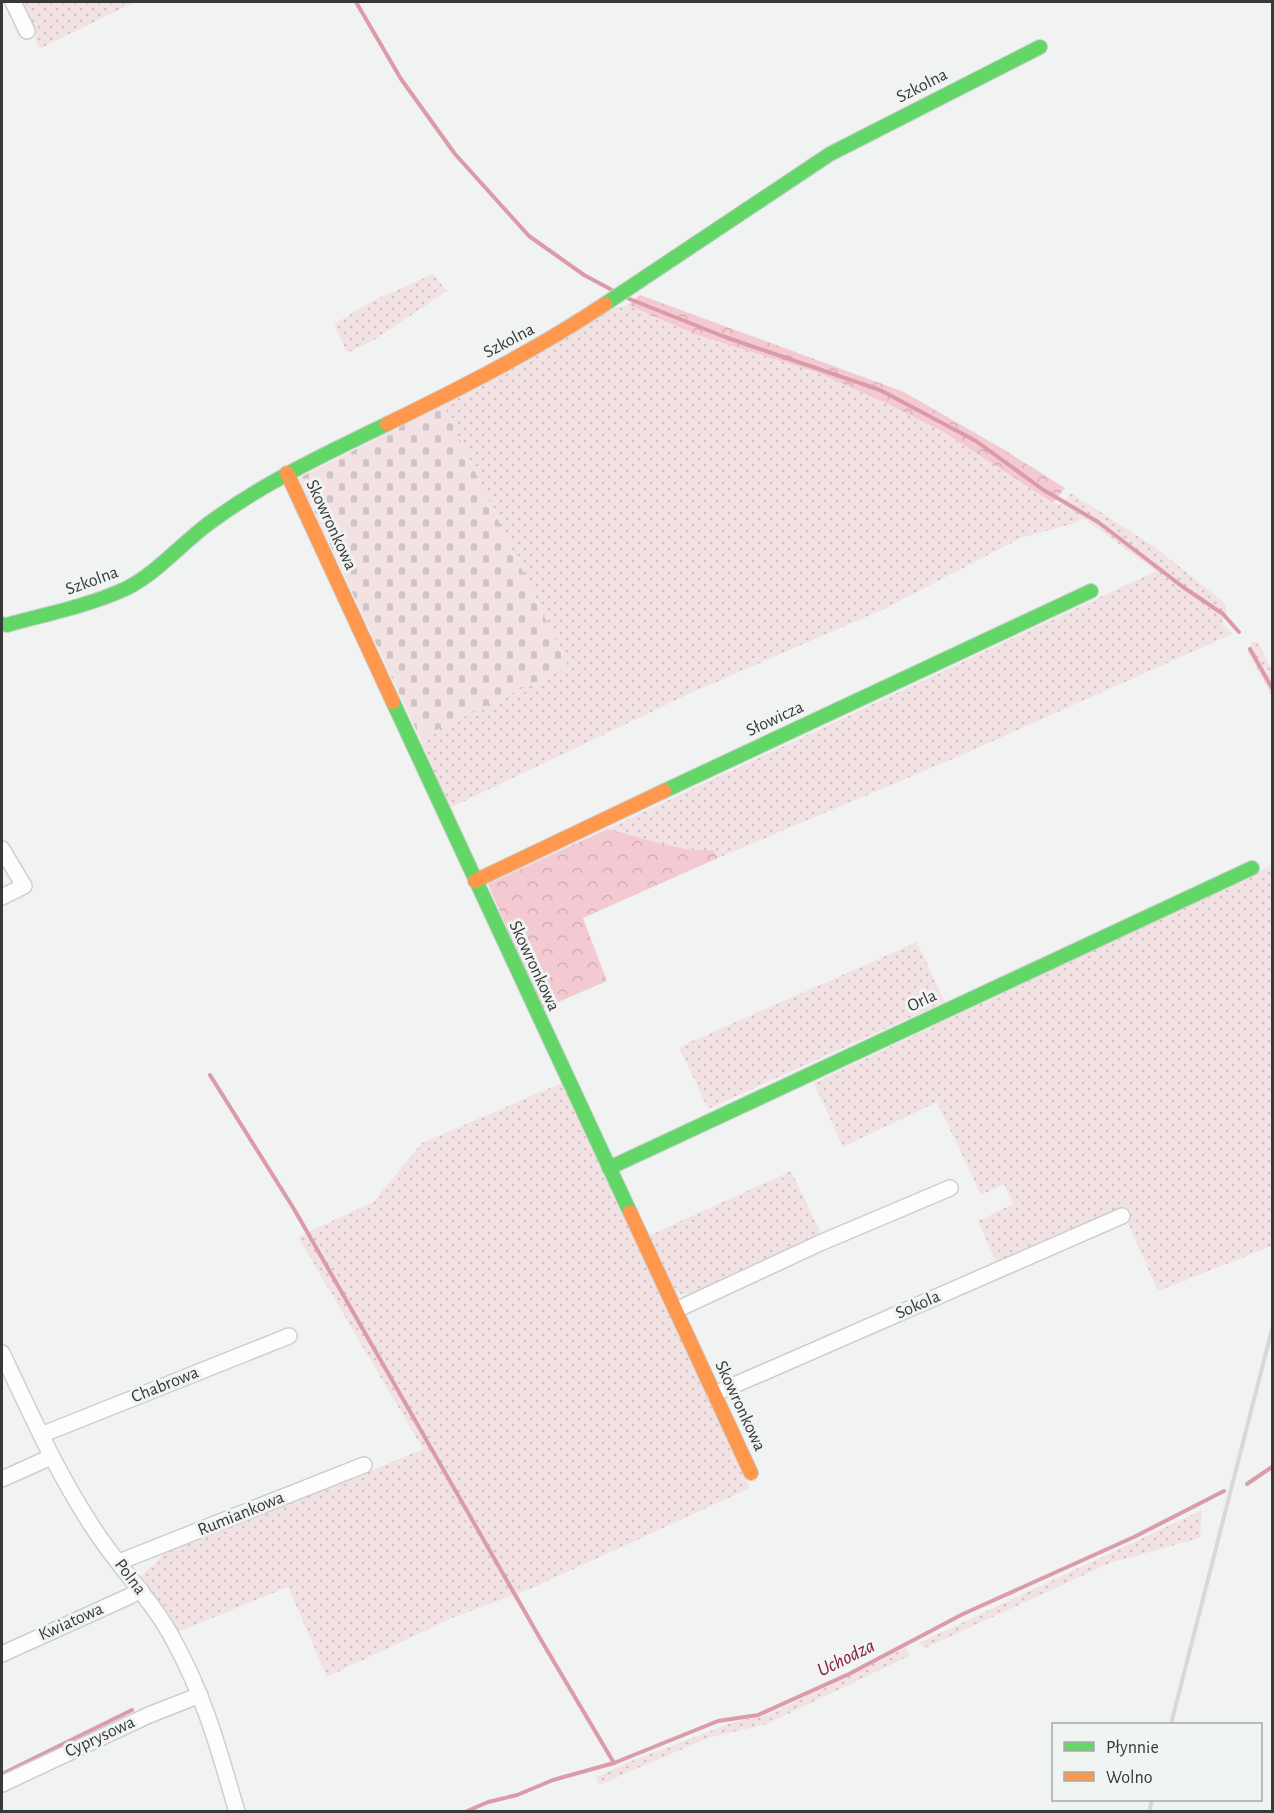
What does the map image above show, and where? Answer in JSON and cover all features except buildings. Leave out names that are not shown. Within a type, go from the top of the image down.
[{"type":"street","points":[[13,2],[27,31]]},
{"type":"street","name":"Szkolna","points":[[2,624],[7,625],[49,615],[125,589],[142,579],[208,524],[287,473],[447,395],[566,330],[830,154],[1040,46]]},
{"type":"street","name":"Skowronkowa","points":[[287,473],[751,1473]]},
{"type":"street","name":"Słowicza","points":[[475,881],[1091,591]]},
{"type":"street","points":[[2,849],[24,886],[2,897]]},
{"type":"street","name":"Orla","points":[[609,1168],[1252,868]]},
{"type":"street","points":[[676,1310],[820,1243],[950,1188]]},
{"type":"street","name":"Sokola","points":[[714,1394],[1122,1216]]},
{"type":"street","name":"Chabrowa","points":[[41,1434],[289,1336]]},
{"type":"street","name":"Polna","points":[[2,1353],[51,1457],[93,1527],[140,1589],[174,1640],[210,1719],[237,1812]]},
{"type":"street","points":[[2,1479],[51,1457]]},
{"type":"street","name":"Rumiankowa","points":[[119,1562],[364,1465]]},
{"type":"street","name":"Kwiatowa","points":[[2,1654],[130,1596],[140,1589]]},
{"type":"street","name":"Cyprysowa","points":[[2,1784],[149,1714],[200,1695]]},
{"type":"green space","points":[[23,2],[135,2],[39,49]]},
{"type":"green space","points":[[433,274],[447,291],[376,339],[347,353],[334,324],[372,301]]},
{"type":"green space","points":[[640,295],[904,392],[1065,488],[1053,503],[942,431],[890,405],[816,372],[697,335],[628,305]]},
{"type":"green space","points":[[628,305],[697,335],[816,372],[890,405],[942,431],[1053,503],[1062,504],[1071,493],[1153,546],[1225,603],[1227,612],[1221,623],[1232,634],[962,755],[718,858],[713,850],[686,849],[607,829],[1156,571],[1083,518],[1075,523],[1021,538],[884,609],[693,692],[450,808],[420,738],[568,666],[443,405],[614,308]]},
{"type":"green space","points":[[443,405],[568,666],[420,738],[299,478]]},
{"type":"green space","points":[[1252,642],[1258,642],[1272,670],[1272,697],[1247,650]]},
{"type":"green space","points":[[607,829],[686,849],[713,850],[718,858],[583,918],[607,981],[542,1009],[488,884]]},
{"type":"green space","points":[[1272,865],[1272,1246],[1158,1291],[1127,1221],[997,1264],[978,1221],[1013,1204],[1004,1184],[981,1195],[937,1102],[843,1147],[814,1083]]},
{"type":"green space","points":[[917,942],[945,1002],[708,1109],[679,1047]]},
{"type":"green space","points":[[564,1082],[750,1488],[528,1590],[454,1617],[327,1677],[288,1587],[175,1633],[140,1577],[165,1553],[423,1449],[298,1237],[373,1202],[422,1143]]},
{"type":"green space","points":[[791,1171],[821,1233],[690,1294],[681,1294],[671,1290],[646,1237]]},
{"type":"green space","points":[[1202,1510],[1200,1538],[1110,1563],[925,1648],[919,1643]]},
{"type":"green space","points":[[906,1647],[909,1656],[767,1724],[708,1738],[599,1785],[596,1777],[734,1722],[770,1714]]},
{"type":"waterway","points":[[356,2],[401,79],[455,154],[529,236],[584,275],[612,290]]},
{"type":"waterway","points":[[627,298],[725,337],[880,390],[976,441],[1042,489],[1098,522],[1183,587],[1223,614],[1239,632]]},
{"type":"waterway","points":[[1250,649],[1272,688]]},
{"type":"waterway","points":[[210,1075],[294,1209],[614,1763]]},
{"type":"waterway","name":"Uchodza","points":[[1247,1484],[1272,1467]]},
{"type":"waterway","name":"Uchodza","points":[[465,1812],[553,1780],[614,1763],[718,1721],[758,1715],[849,1674],[963,1614],[1134,1537],[1224,1491]]},
{"type":"waterway","points":[[2,1774],[132,1710]]},
{"type":"railway","points":[[1171,1723],[1272,1329]]},
{"type":"railway","points":[[1149,1812],[1152,1801]]},
{"type":"traffic: fast","points":[[605,304],[830,154],[1040,47]]},
{"type":"traffic: fast","points":[[2,624],[7,625],[67,609],[125,589],[158,567],[208,524],[250,495],[387,424]]},
{"type":"traffic: fast","points":[[664,791],[1091,591]]},
{"type":"traffic: fast","points":[[393,702],[630,1212]]},
{"type":"traffic: fast","points":[[609,1168],[1252,868]]},
{"type":"traffic: slow","points":[[387,424],[498,368],[605,304]]},
{"type":"traffic: slow","points":[[287,473],[393,702]]},
{"type":"traffic: slow","points":[[475,881],[664,791]]},
{"type":"traffic: slow","points":[[630,1212],[751,1473]]}]
